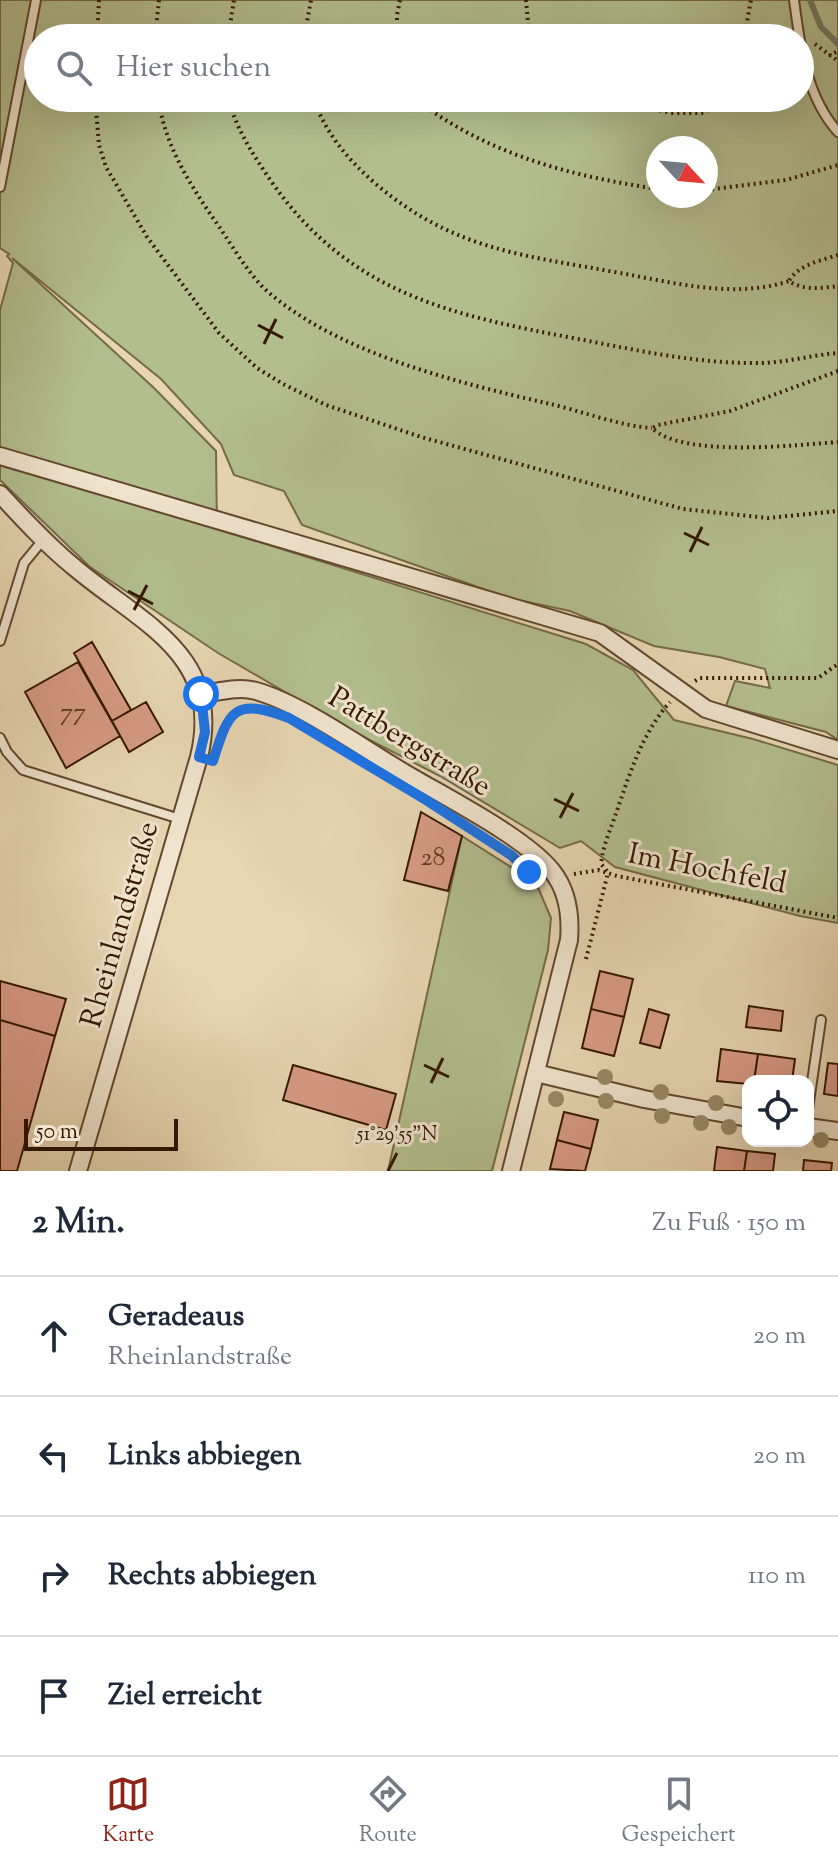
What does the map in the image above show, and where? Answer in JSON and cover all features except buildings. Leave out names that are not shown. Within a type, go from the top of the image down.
[{"type":"street","points":[[0,456],[600,633],[706,709],[838,750]]},
{"type":"street","points":[[0,494],[73,566],[163,637],[189,664],[201,694]]},
{"type":"street","name":"Pattbergstraße","points":[[201,694],[252,689],[271,696],[504,833],[550,869],[559,882],[571,919],[569,940],[511,1171]]},
{"type":"street","name":"Rheinlandstraße","points":[[78,1171],[205,732],[201,694]]},
{"type":"street","points":[[536,1073],[644,1099],[742,1117]]},
{"type":"street","points":[[814,1128],[838,1131]]},
{"type":"lane","points":[[31,24],[36,0]]},
{"type":"lane","points":[[794,0],[798,24]]},
{"type":"lane","points":[[0,187],[24,62]]},
{"type":"lane","points":[[814,91],[818,104],[838,132]]},
{"type":"lane","points":[[0,641],[24,563],[44,538]]},
{"type":"lane","points":[[0,738],[7,752],[23,770],[181,820]]},
{"type":"lane","points":[[813,1075],[821,1020]]},
{"type":"path","points":[[98,24],[99,0]]},
{"type":"path","points":[[156,24],[159,0]]},
{"type":"path","points":[[230,24],[234,0]]},
{"type":"path","points":[[307,24],[311,0]]},
{"type":"path","points":[[397,24],[400,0]]},
{"type":"path","points":[[526,0],[528,24]]},
{"type":"path","points":[[747,24],[751,0]]},
{"type":"path","points":[[838,51],[829,56],[838,61]]},
{"type":"path","points":[[96,112],[99,145],[106,167],[147,237],[219,333],[257,368],[283,384],[326,405],[421,437],[683,509],[768,518],[838,511]]},
{"type":"path","points":[[161,112],[168,144],[207,209],[265,289],[306,320],[364,350],[476,385],[652,428],[669,438],[748,450],[838,442]]},
{"type":"path","points":[[233,112],[243,139],[285,201],[305,223],[341,257],[395,290],[488,320],[625,349],[756,364],[838,353]]},
{"type":"path","points":[[319,112],[326,129],[360,170],[404,206],[440,229],[510,253],[675,283],[736,288],[773,286],[789,281],[794,273],[805,266],[838,255]]},
{"type":"path","points":[[435,112],[494,146],[539,165],[601,181],[646,187]]},
{"type":"path","points":[[667,112],[705,112]]},
{"type":"path","points":[[718,188],[786,180],[838,165]]},
{"type":"path","points":[[789,281],[797,286],[838,286]]},
{"type":"path","points":[[652,428],[730,411],[838,371]]},
{"type":"path","points":[[608,873],[601,864],[603,849],[621,795],[647,737],[681,689],[700,678],[818,678],[838,664]]},
{"type":"path","points":[[220,739],[228,720],[238,710],[246,708]]},
{"type":"path","points":[[559,882],[587,870],[608,873]]},
{"type":"path","name":"Im Hochfeld","points":[[586,959],[608,873],[838,918]]},
{"type":"green space","points":[[0,0],[838,0],[838,740],[826,732],[726,706],[735,681],[770,688],[765,669],[719,657],[654,646],[570,611],[509,598],[302,525],[284,491],[234,475],[221,444],[161,379],[12,258],[154,388],[216,451],[217,529],[586,644],[633,670],[674,720],[753,739],[838,765],[838,923],[800,916],[615,867],[581,841],[560,848],[440,776],[352,731],[218,653],[90,567],[0,480],[0,310],[13,263],[7,256],[9,254],[0,248]]},
{"type":"green space","points":[[462,836],[536,883],[551,918],[548,950],[492,1171],[388,1171]]},
{"type":"waterway","points":[[810,0],[821,27],[838,44]]},
{"type":"route","points":[[201,694],[205,732],[199,757],[213,761],[228,720],[238,710],[254,706],[271,711],[289,718],[426,800],[511,855],[529,872]]}]
